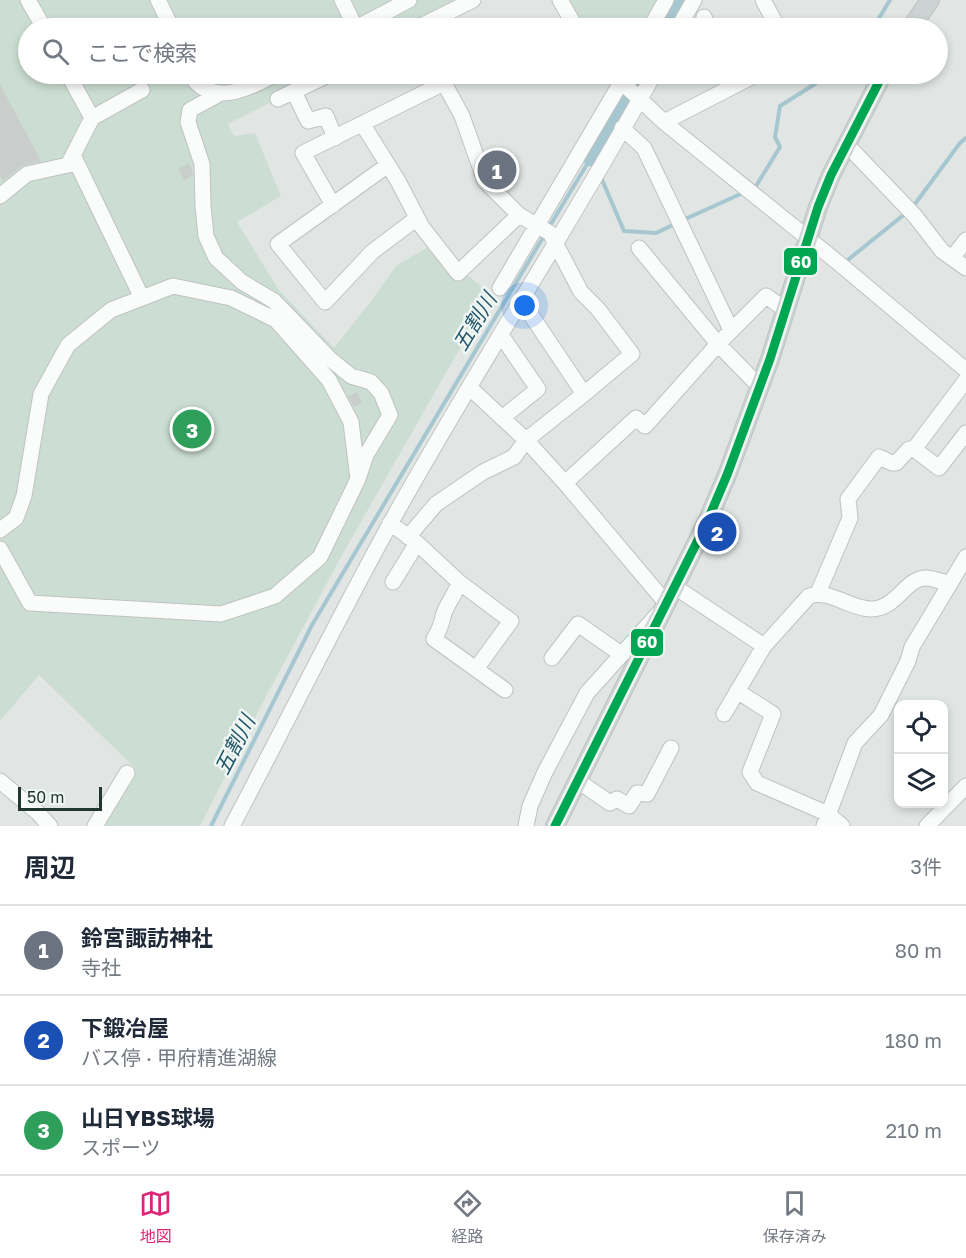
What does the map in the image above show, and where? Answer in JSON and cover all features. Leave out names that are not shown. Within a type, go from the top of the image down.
[{"type":"main road","points":[[918,18],[930,0]]},
{"type":"main road","points":[[561,824],[578,781],[671,596],[723,485],[760,387],[818,207],[831,175],[878,84]]},
{"type":"street","points":[[28,0],[38,18]]},
{"type":"street","points":[[158,0],[167,18]]},
{"type":"street","points":[[342,0],[351,18]]},
{"type":"street","points":[[375,18],[409,0]]},
{"type":"street","points":[[437,18],[473,0]]},
{"type":"street","points":[[560,0],[570,18]]},
{"type":"street","points":[[656,18],[666,0]]},
{"type":"street","points":[[684,18],[694,0]]},
{"type":"street","points":[[764,0],[773,18]]},
{"type":"street","points":[[73,84],[92,118]]},
{"type":"street","points":[[198,84],[201,88],[221,93],[231,93],[254,84]]},
{"type":"street","points":[[278,99],[310,84]]},
{"type":"street","points":[[333,205],[303,153],[442,84]]},
{"type":"street","points":[[393,582],[413,540],[436,504],[483,472],[514,457],[526,440],[632,354],[598,309],[580,292],[546,232],[519,215],[485,181],[462,116],[445,84]]},
{"type":"street","points":[[664,122],[727,84]]},
{"type":"street","points":[[626,85],[664,122],[809,238],[966,370]]},
{"type":"street","points":[[500,288],[594,178],[622,128],[626,85]]},
{"type":"street","points":[[232,826],[390,523],[521,300],[546,232],[626,85]]},
{"type":"street","points":[[0,196],[27,174],[68,165],[92,118],[142,90]]},
{"type":"street","points":[[294,92],[308,121],[326,116],[335,138]]},
{"type":"street","points":[[0,549],[30,603],[221,614],[275,596],[320,556],[358,479],[366,455],[390,416],[381,393],[371,382],[351,376],[330,359],[274,301],[242,282],[216,258],[206,236],[202,164],[188,122],[190,110],[221,93]]},
{"type":"street","points":[[363,124],[422,227],[458,273],[519,215]]},
{"type":"street","points":[[622,128],[644,148],[731,330]]},
{"type":"street","points":[[847,145],[910,210],[942,251],[966,268]]},
{"type":"street","points":[[72,155],[142,298]]},
{"type":"street","points":[[388,165],[278,244],[325,302],[372,252],[417,218]]},
{"type":"street","points":[[952,258],[966,240]]},
{"type":"street","points":[[639,248],[718,344],[760,387]]},
{"type":"street","points":[[0,530],[16,518],[24,496],[40,394],[68,345],[111,310],[173,286],[231,298],[276,320],[329,380],[351,422],[358,479]]},
{"type":"street","points":[[565,483],[636,418],[645,426],[731,330],[766,296],[786,310]]},
{"type":"street","points":[[521,300],[584,394]]},
{"type":"street","points":[[501,334],[538,389],[502,418]]},
{"type":"street","points":[[818,593],[850,518],[848,499],[879,457],[896,464],[909,449],[914,448],[966,380]]},
{"type":"street","points":[[469,387],[526,440],[671,596],[764,646]]},
{"type":"street","points":[[914,448],[939,468],[966,433]]},
{"type":"street","points":[[390,523],[413,540],[459,582],[511,621],[476,669]]},
{"type":"street","points":[[826,820],[855,743],[881,715],[908,661],[912,647],[966,557]]},
{"type":"street","points":[[724,714],[764,646],[809,596],[818,593],[862,608],[872,609],[892,603],[919,579],[927,578],[949,584]]},
{"type":"street","points":[[459,582],[457,592],[442,616],[443,624],[434,639],[505,690]]},
{"type":"street","points":[[526,826],[530,806],[541,780],[587,693],[671,596]]},
{"type":"street","points":[[552,658],[578,624],[621,654]]},
{"type":"street","points":[[737,691],[772,714],[750,771],[757,783],[826,820],[842,826]]},
{"type":"street","points":[[578,781],[610,802],[617,799],[628,806],[637,793],[647,794],[671,747]]},
{"type":"street","points":[[95,826],[127,773]]},
{"type":"street","points":[[0,781],[50,826]]},
{"type":"street","points":[[927,826],[966,786]]},
{"type":"green space","points":[[0,0],[465,0],[430,18],[18,18],[18,84],[306,84],[228,124],[234,136],[255,133],[281,196],[237,222],[279,290],[334,348],[397,265],[430,246],[491,294],[341,557],[200,826],[101,826],[115,808],[135,768],[39,675],[0,721]]},
{"type":"green space","points":[[567,0],[666,0],[659,13],[649,18],[577,18]]},
{"type":"building","points":[[0,84],[41,161],[21,166],[3,181],[0,175]]},
{"type":"building","points":[[189,163],[193,175],[184,180],[178,169]]},
{"type":"building","points":[[357,392],[362,403],[354,407],[348,396]]},
{"type":"waterway","points":[[670,18],[681,0]]},
{"type":"waterway","name":"五割川","points":[[879,18],[890,0]]},
{"type":"waterway","points":[[592,156],[633,84]]},
{"type":"waterway","name":"五割川","points":[[751,188],[756,186],[780,147],[775,137],[780,106],[815,84]]},
{"type":"waterway","name":"五割川","points":[[912,208],[966,138]]},
{"type":"waterway","name":"五割川","points":[[549,227],[592,156],[596,166]]},
{"type":"waterway","name":"五割川","points":[[600,175],[624,231],[656,233],[677,223]]},
{"type":"waterway","name":"五割川","points":[[683,220],[745,192]]},
{"type":"waterway","name":"五割川","points":[[844,263],[906,213]]},
{"type":"waterway","name":"五割川","points":[[211,826],[312,625],[545,234]]},
{"type":"transit line","name":"60","points":[[555,826],[707,522],[770,359],[818,207],[831,175],[878,84]]},
{"type":"place","name":"鈴宮諏訪神社","points":[[497,170]]},
{"type":"place","name":"山日YBS球場","points":[[192,429]]},
{"type":"place","name":"下鍛冶屋","points":[[717,532]]}]
